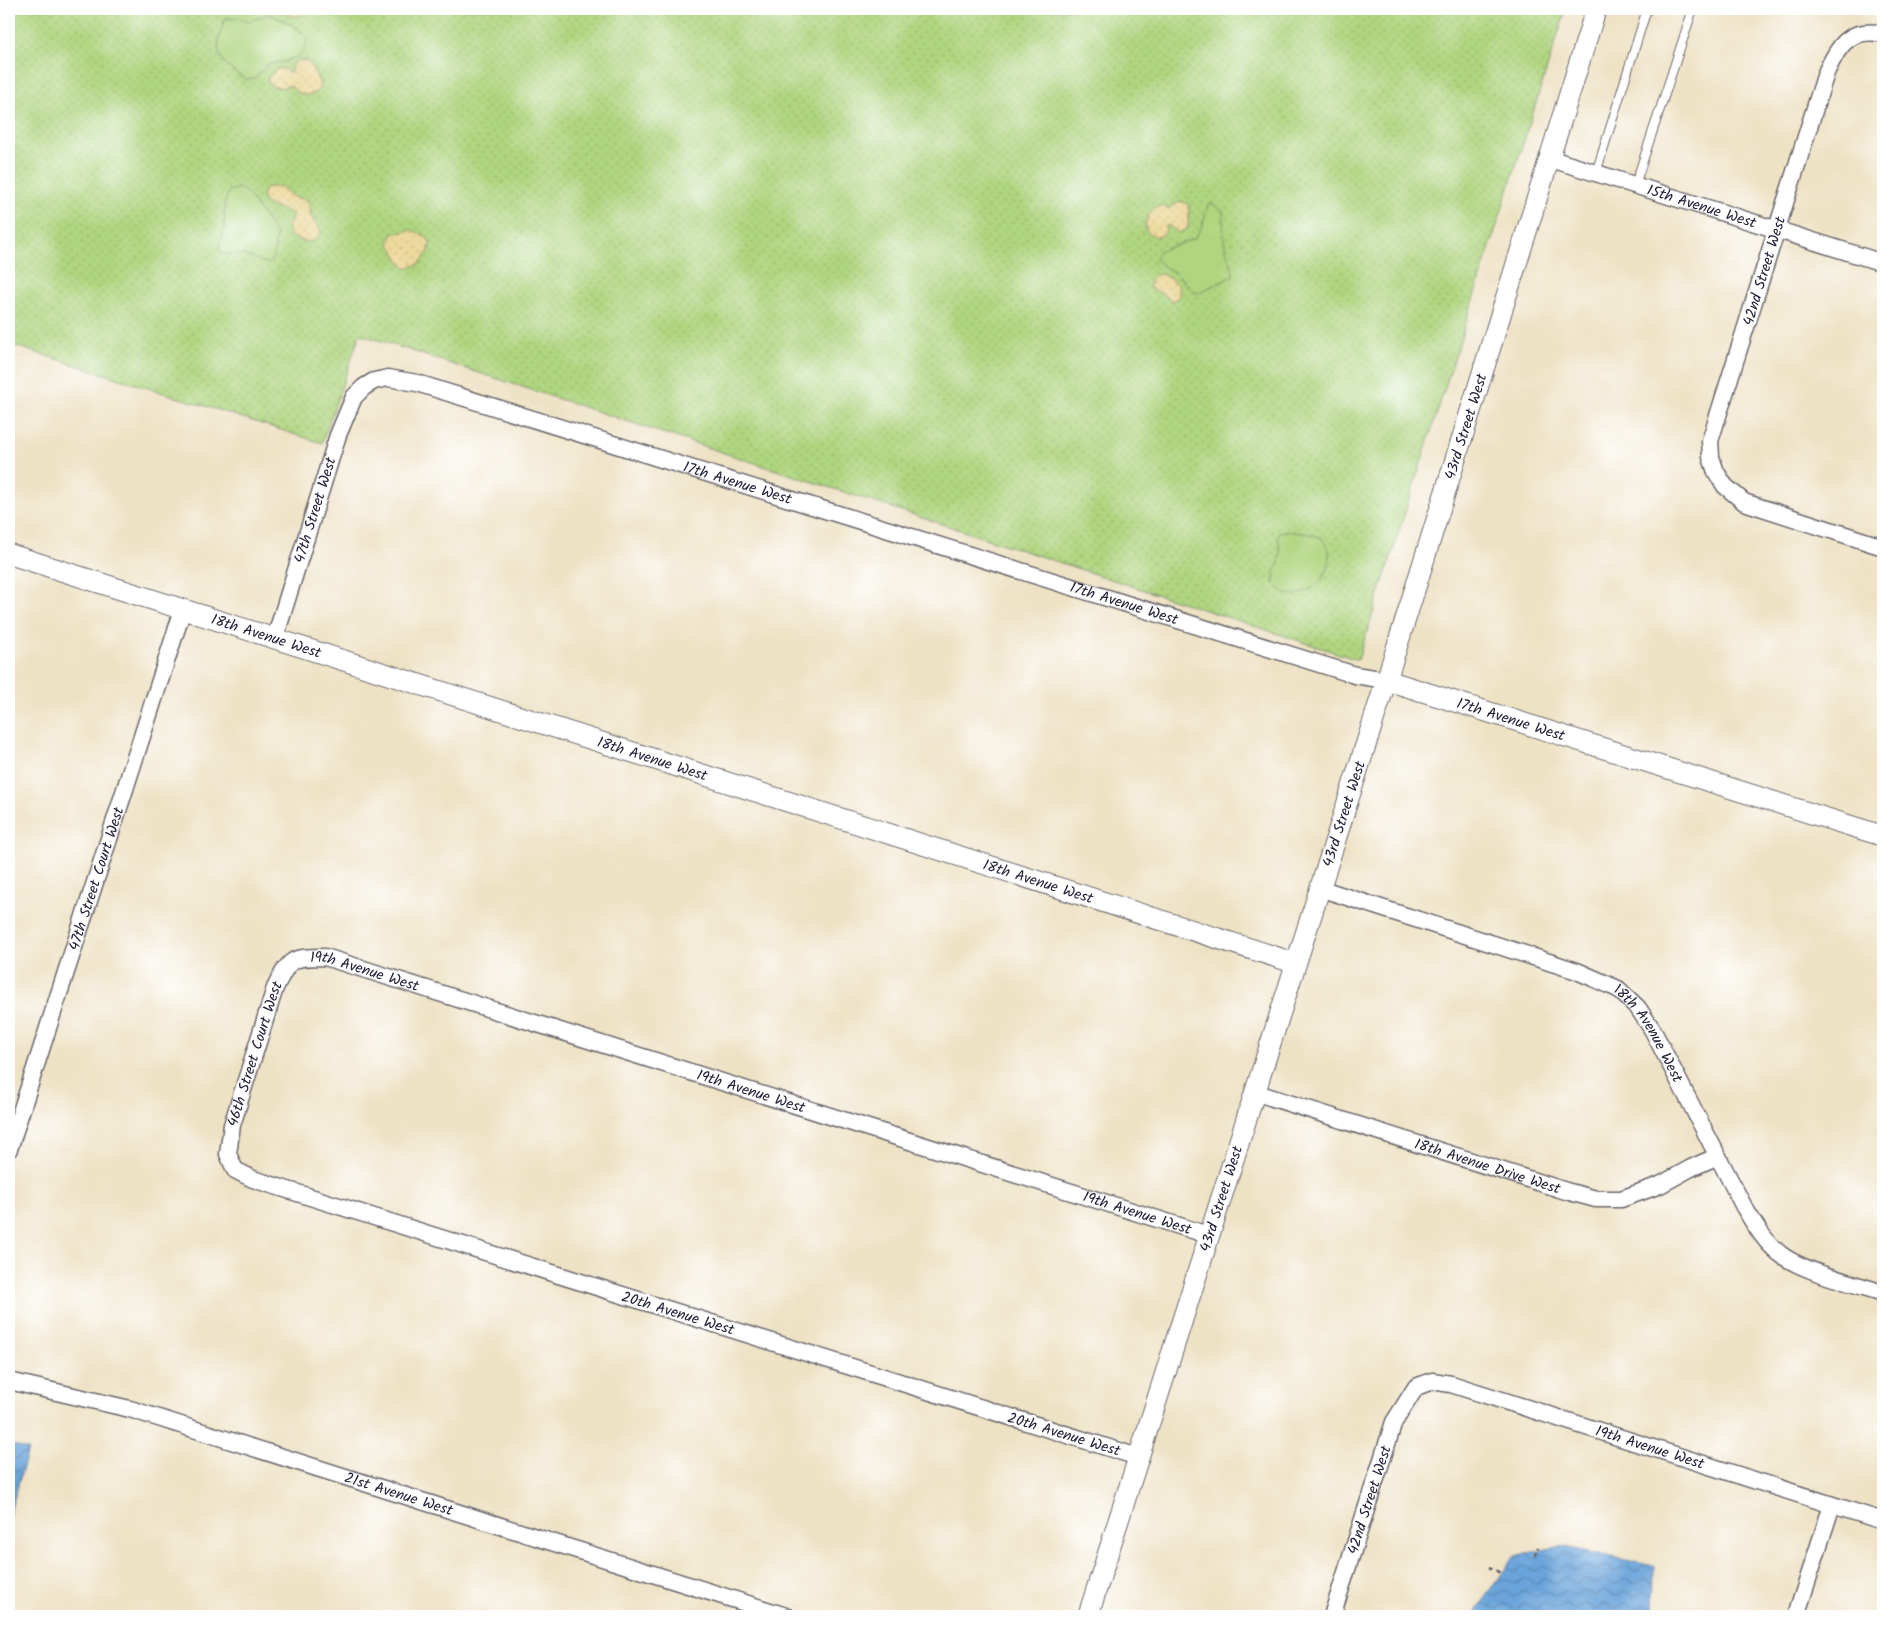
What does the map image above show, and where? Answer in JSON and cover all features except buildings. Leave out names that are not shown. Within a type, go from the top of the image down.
[{"type":"street","name":"43rd Street West","points":[[1088,1616],[1386,680],[1596,9]]},
{"type":"street","name":"42nd Street West","points":[[1883,34],[1860,34],[1850,38],[1836,51],[1826,73],[1710,441],[1711,457],[1716,472],[1724,486],[1744,502],[1883,548]]},
{"type":"street","name":"15th Avenue West","points":[[1548,158],[1883,263]]},
{"type":"street","name":"17th Avenue West","points":[[364,386],[374,381],[388,378],[417,383],[1355,675],[1386,680],[1883,836]]},
{"type":"street","name":"47th Street West","points":[[275,638],[338,435],[354,397],[364,386]]},
{"type":"street","name":"18th Avenue West","points":[[9,554],[1295,963]]},
{"type":"street","name":"47th Street Court West","points":[[9,1149],[183,609]]},
{"type":"street","name":"18th Avenue West","points":[[1319,888],[1577,971],[1618,989],[1638,1008],[1652,1029],[1761,1234],[1779,1254],[1798,1264],[1883,1293]]},
{"type":"street","name":"19th Avenue West","points":[[294,960],[301,957],[325,957],[1208,1235]]},
{"type":"street","name":"46th Street Court West","points":[[228,1154],[232,1125],[275,988],[285,967],[294,960]]},
{"type":"street","name":"18th Avenue Drive West","points":[[1254,1092],[1596,1199],[1622,1199],[1660,1186],[1718,1156]]},
{"type":"street","name":"20th Avenue West","points":[[228,1154],[235,1170],[253,1179],[1138,1457]]},
{"type":"street","name":"21st Avenue West","points":[[9,1380],[130,1409],[786,1616]]},
{"type":"street","name":"19th Avenue West","points":[[1416,1387],[1432,1381],[1451,1384],[1883,1521]]},
{"type":"street","name":"42nd Street West","points":[[1332,1616],[1394,1422],[1416,1387]]},
{"type":"street","points":[[1796,1616],[1832,1505]]},
{"type":"lane","points":[[1596,173],[1647,9]]},
{"type":"lane","points":[[1635,185],[1693,9]]},
{"type":"path","points":[[1535,1556],[1538,1547]]},
{"type":"path","points":[[1489,1567],[1501,1573]]},
{"type":"path","points":[[1637,1613],[1649,1616]]},
{"type":"green space","points":[[9,9],[1566,9],[1358,660],[360,334],[322,443],[9,344]]},
{"type":"green space","points":[[269,14],[295,27],[308,39],[302,54],[284,62],[268,64],[255,78],[246,80],[223,61],[218,48],[221,30],[225,19],[238,18],[247,22]]},
{"type":"green space","points":[[239,188],[247,193],[276,234],[274,255],[269,264],[244,255],[222,254],[219,247],[224,229],[225,202],[229,191]]},
{"type":"green space","points":[[1212,204],[1223,211],[1225,245],[1233,276],[1198,293],[1192,290],[1180,276],[1162,265],[1155,258],[1159,251],[1194,239],[1202,227],[1208,205]]},
{"type":"green space","points":[[1279,532],[1310,534],[1322,538],[1329,550],[1329,566],[1320,582],[1311,589],[1296,595],[1285,594],[1274,583],[1280,559]]},
{"type":"sand","points":[[286,9],[306,9],[301,16],[292,16],[288,14]]},
{"type":"sand","points":[[303,60],[312,66],[318,80],[320,86],[315,93],[299,93],[290,85],[279,87],[268,83],[268,78],[277,69],[285,69],[290,73],[291,68],[297,61]]},
{"type":"sand","points":[[280,186],[293,197],[307,200],[310,207],[310,215],[321,231],[315,239],[307,242],[289,235],[288,227],[293,215],[265,203],[262,195],[266,188]]},
{"type":"sand","points":[[1181,201],[1189,205],[1188,228],[1179,233],[1168,225],[1165,227],[1166,232],[1157,237],[1147,231],[1145,228],[1147,220],[1149,214],[1154,209],[1161,205],[1168,209]]},
{"type":"sand","points":[[412,230],[427,237],[430,243],[429,251],[419,264],[406,268],[389,243],[393,234]]},
{"type":"sand","points":[[1161,274],[1173,280],[1179,286],[1179,296],[1176,300],[1170,300],[1150,288],[1150,280],[1155,275]]},
{"type":"water","points":[[9,1444],[28,1450],[9,1516]]},
{"type":"water","points":[[1561,1546],[1654,1566],[1653,1616],[1473,1616],[1514,1556]]}]
